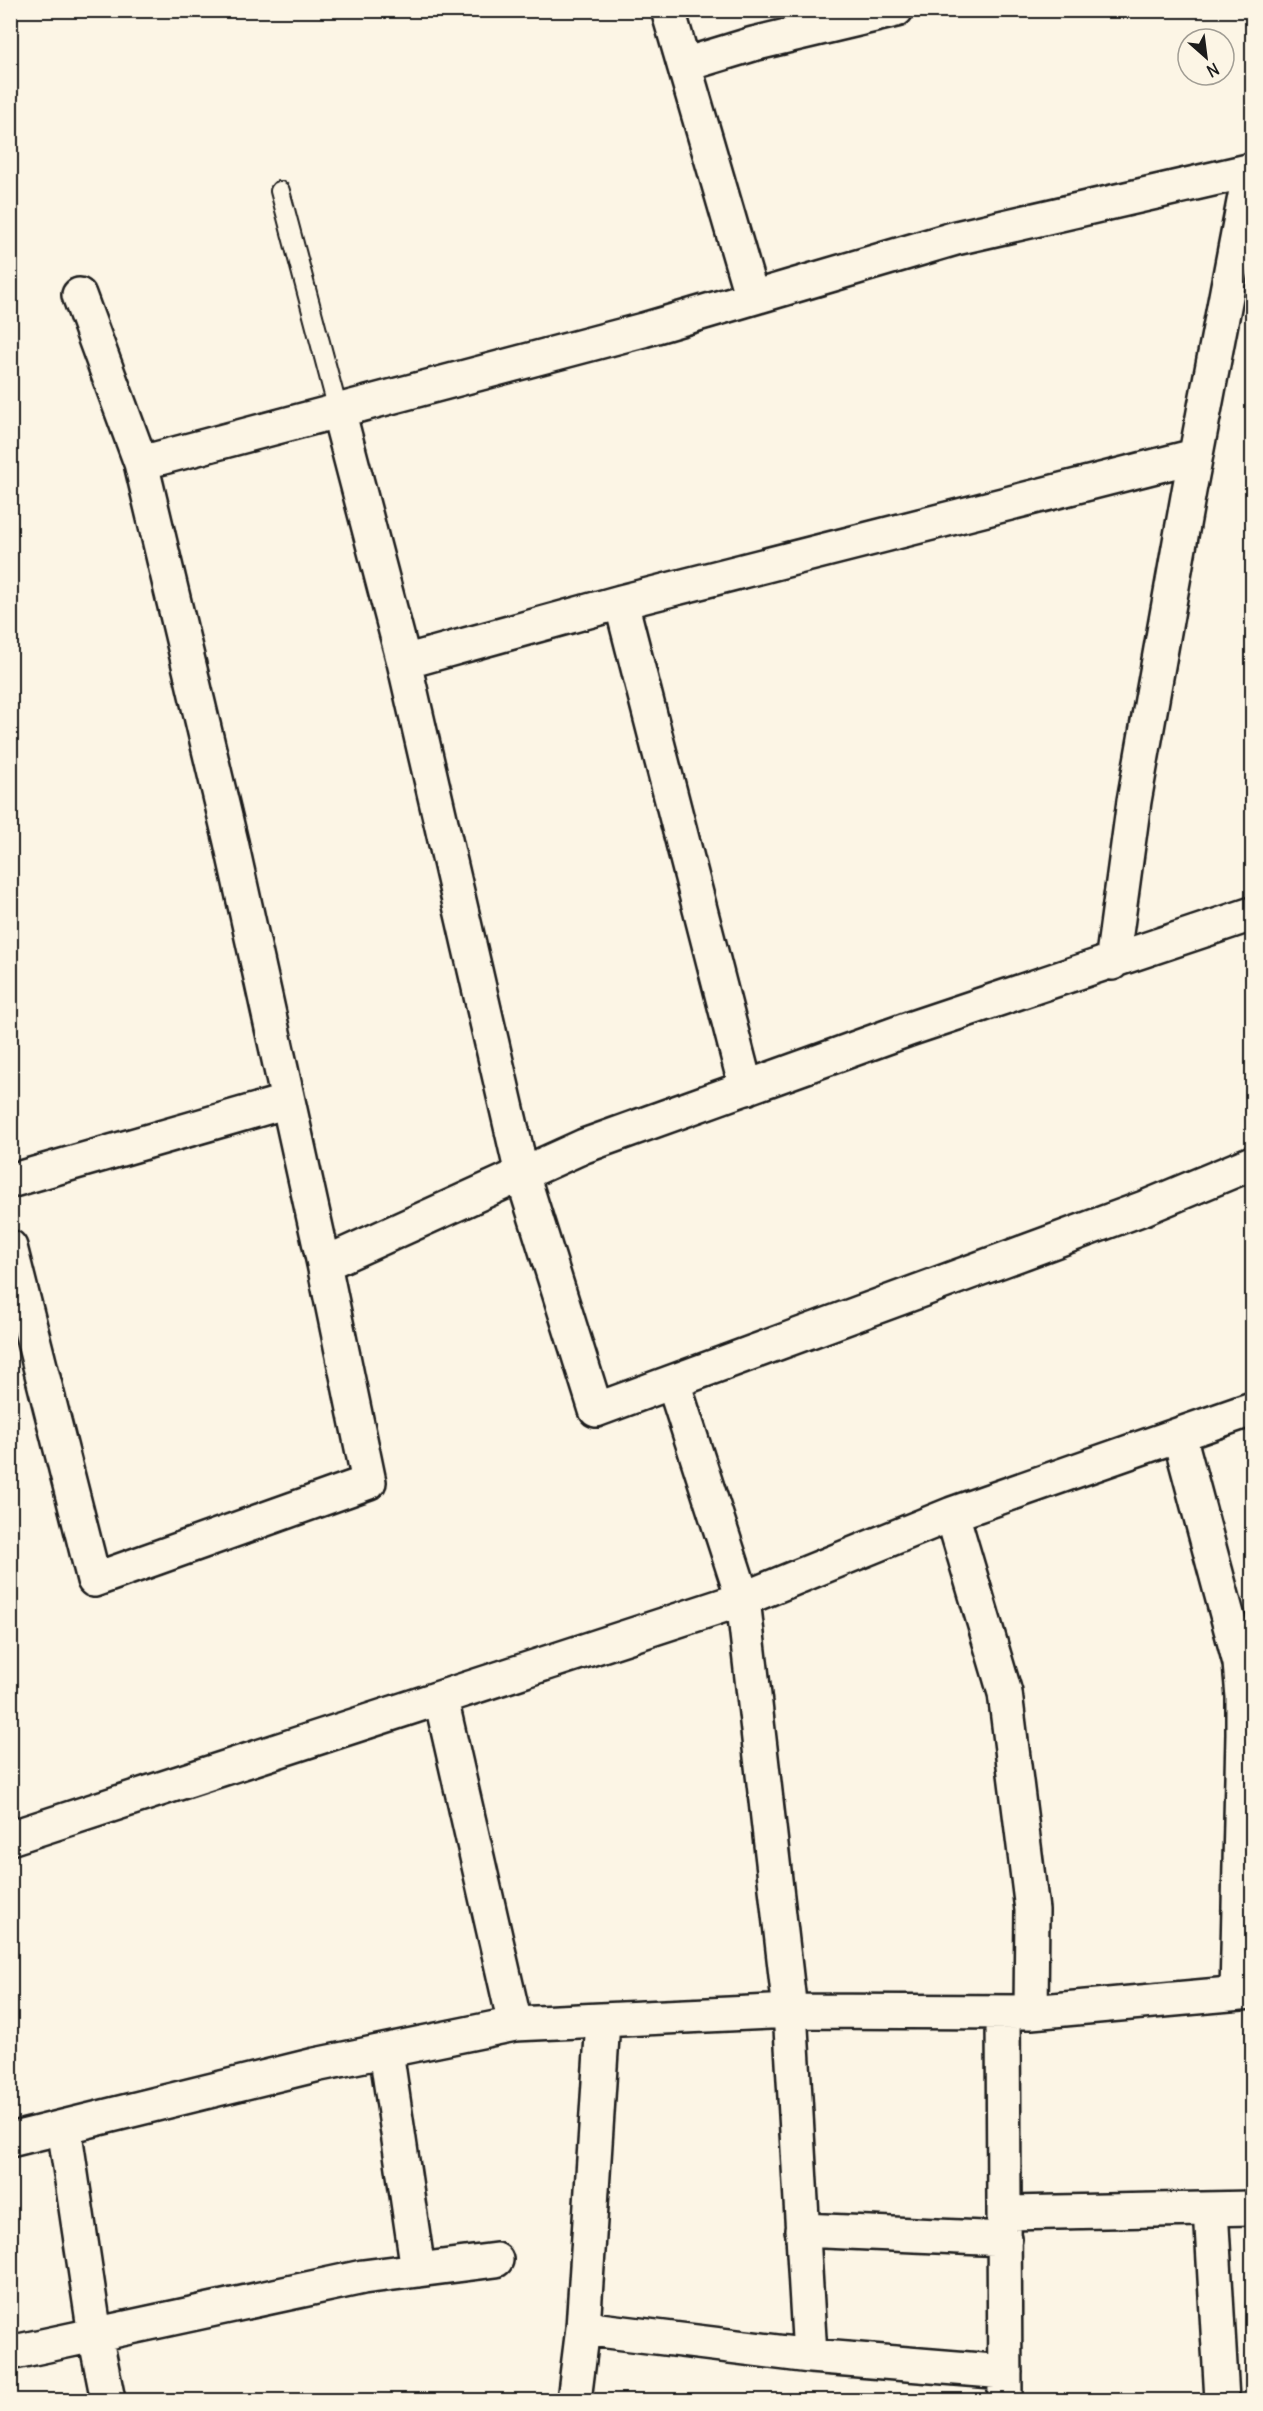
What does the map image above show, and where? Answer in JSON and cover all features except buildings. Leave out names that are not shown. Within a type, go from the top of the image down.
[{"type":"street","points":[[668,10],[752,298]]},
{"type":"street","points":[[684,65],[753,45],[896,10]]},
{"type":"street","points":[[141,463],[643,330],[956,238],[1251,170],[1195,456],[1134,801],[1112,963]]},
{"type":"street","points":[[10,1247],[94,1580],[369,1482],[324,1264],[231,842],[141,463],[79,295]]},
{"type":"street","points":[[338,410],[404,662],[522,1174],[596,1410],[1144,1208],[1252,1163]]},
{"type":"street","points":[[404,662],[621,602],[1195,456]]},
{"type":"street","points":[[621,602],[746,1088]]},
{"type":"street","points":[[324,1264],[584,1146],[909,1029],[1112,963],[1252,914]]},
{"type":"street","points":[[10,1181],[288,1101]]},
{"type":"street","points":[[673,1382],[743,1599],[790,2011],[810,2356]]},
{"type":"street","points":[[10,1838],[743,1599],[952,1514],[1252,1409]]},
{"type":"street","points":[[10,2140],[315,2065],[515,2024],[790,2011],[1017,2012],[1245,1992],[1243,1734],[1240,1663],[1179,1436]]},
{"type":"street","points":[[583,2328],[810,2356],[1005,2386],[1005,2226],[1017,2012],[1032,1910],[1005,1693],[952,1514]]},
{"type":"street","points":[[441,1699],[515,2024]]},
{"type":"street","points":[[574,2400],[583,2328],[603,2021]]},
{"type":"street","points":[[386,2051],[418,2270]]},
{"type":"street","points":[[64,2127],[95,2335],[108,2400]]},
{"type":"street","points":[[802,2230],[1005,2226],[1210,2209],[1252,2208]]},
{"type":"street","points":[[1210,2209],[1222,2400]]},
{"type":"street","points":[[10,2353],[363,2277],[496,2260]]},
{"type":"lane","points":[[279,191],[338,410]]}]
